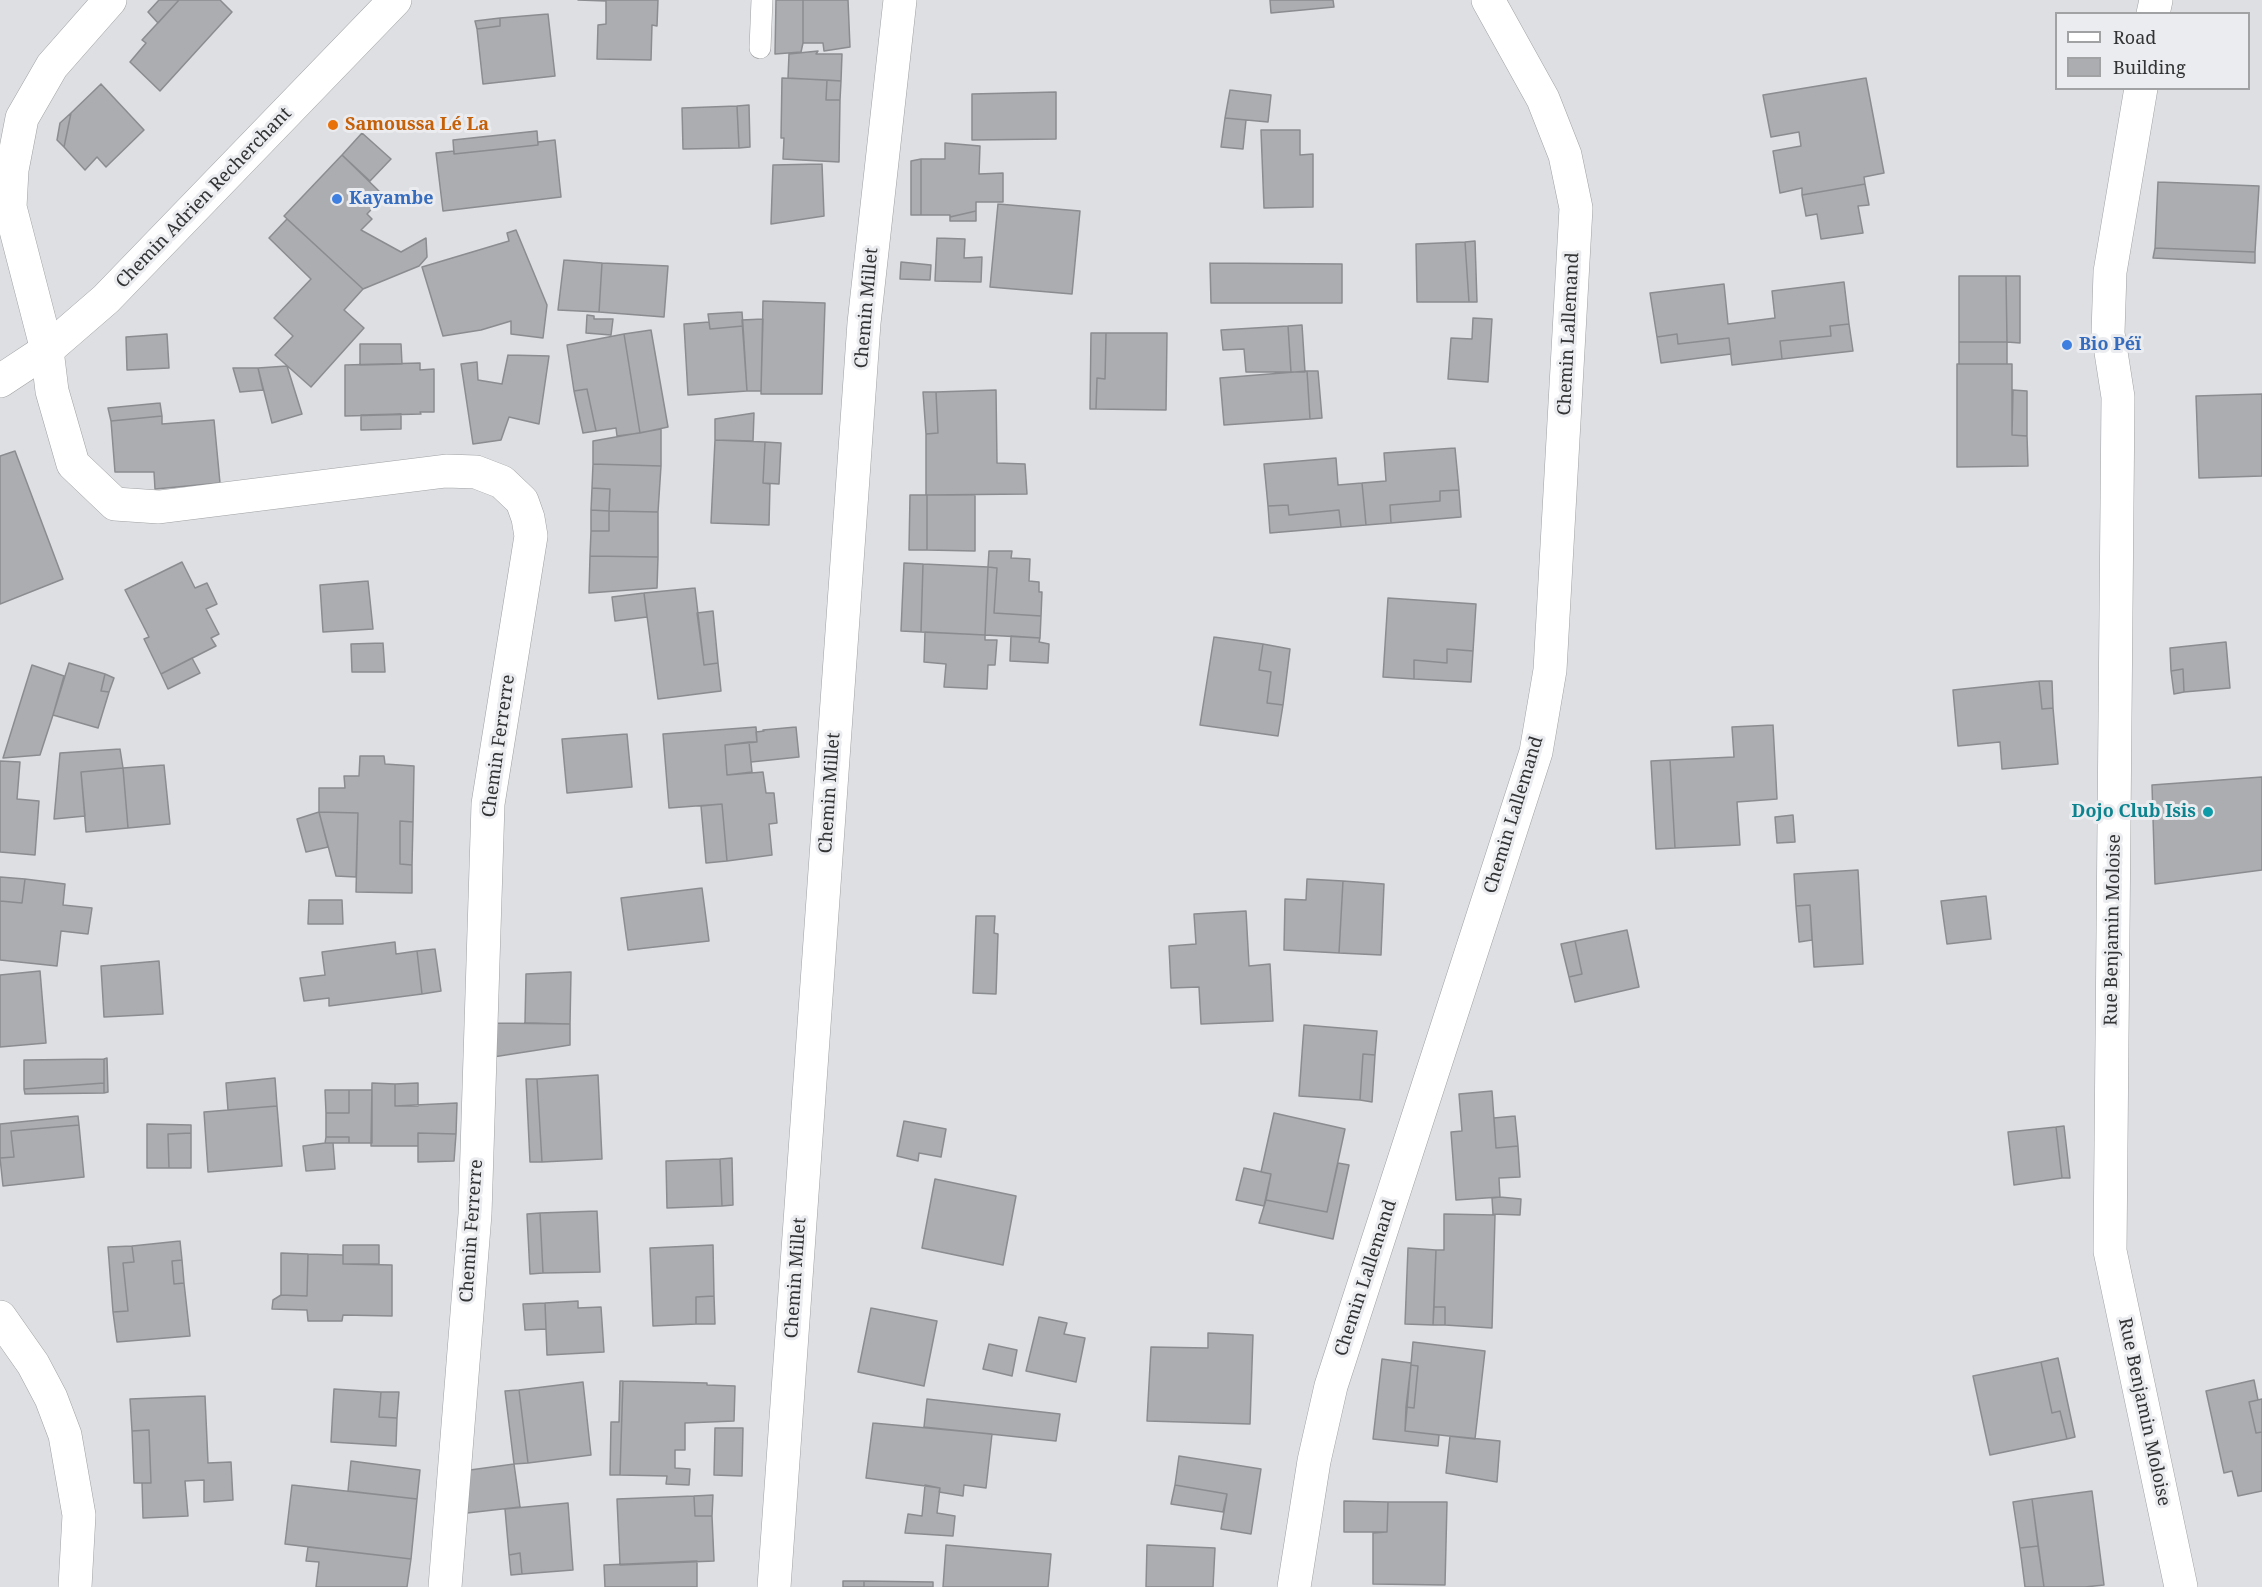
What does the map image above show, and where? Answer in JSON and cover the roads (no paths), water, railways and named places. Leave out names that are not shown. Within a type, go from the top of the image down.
[{"type":"street","name":"Chemin Ferrerre","points":[[110,0],[52,66],[22,118],[12,170],[10,207],[47,350],[52,391],[73,464],[115,504],[159,507],[446,471],[476,472],[502,482],[522,501],[528,518],[531,536],[488,804],[475,1214],[445,1587]]},
{"type":"street","name":"Chemin Adrien Recherchant","points":[[0,381],[47,350],[106,299],[395,0]]},
{"type":"street","name":"Chemin Millet","points":[[774,1587],[864,323],[900,0]]},
{"type":"street","name":"Chemin Lallemand","points":[[1294,1587],[1314,1461],[1330,1386],[1536,752],[1550,670],[1576,208],[1565,155],[1543,99],[1488,0]]},
{"type":"street","name":"Rue Benjamin Moloise","points":[[2141,90],[2110,272],[2108,333],[2118,397],[2110,1251],[2181,1587]]},
{"type":"street","points":[[0,1317],[33,1364],[51,1398],[65,1435],[79,1515],[75,1587]]},
{"type":"lane","points":[[760,48],[762,0]]},
{"type":"place","name":"Samoussa Lé La","points":[[333,125]]},
{"type":"place","name":"Kayambe","points":[[337,199]]},
{"type":"place","name":"Bio Péï","points":[[2067,345]]},
{"type":"place","name":"Dojo Club Isis","points":[[2208,812]]}]
